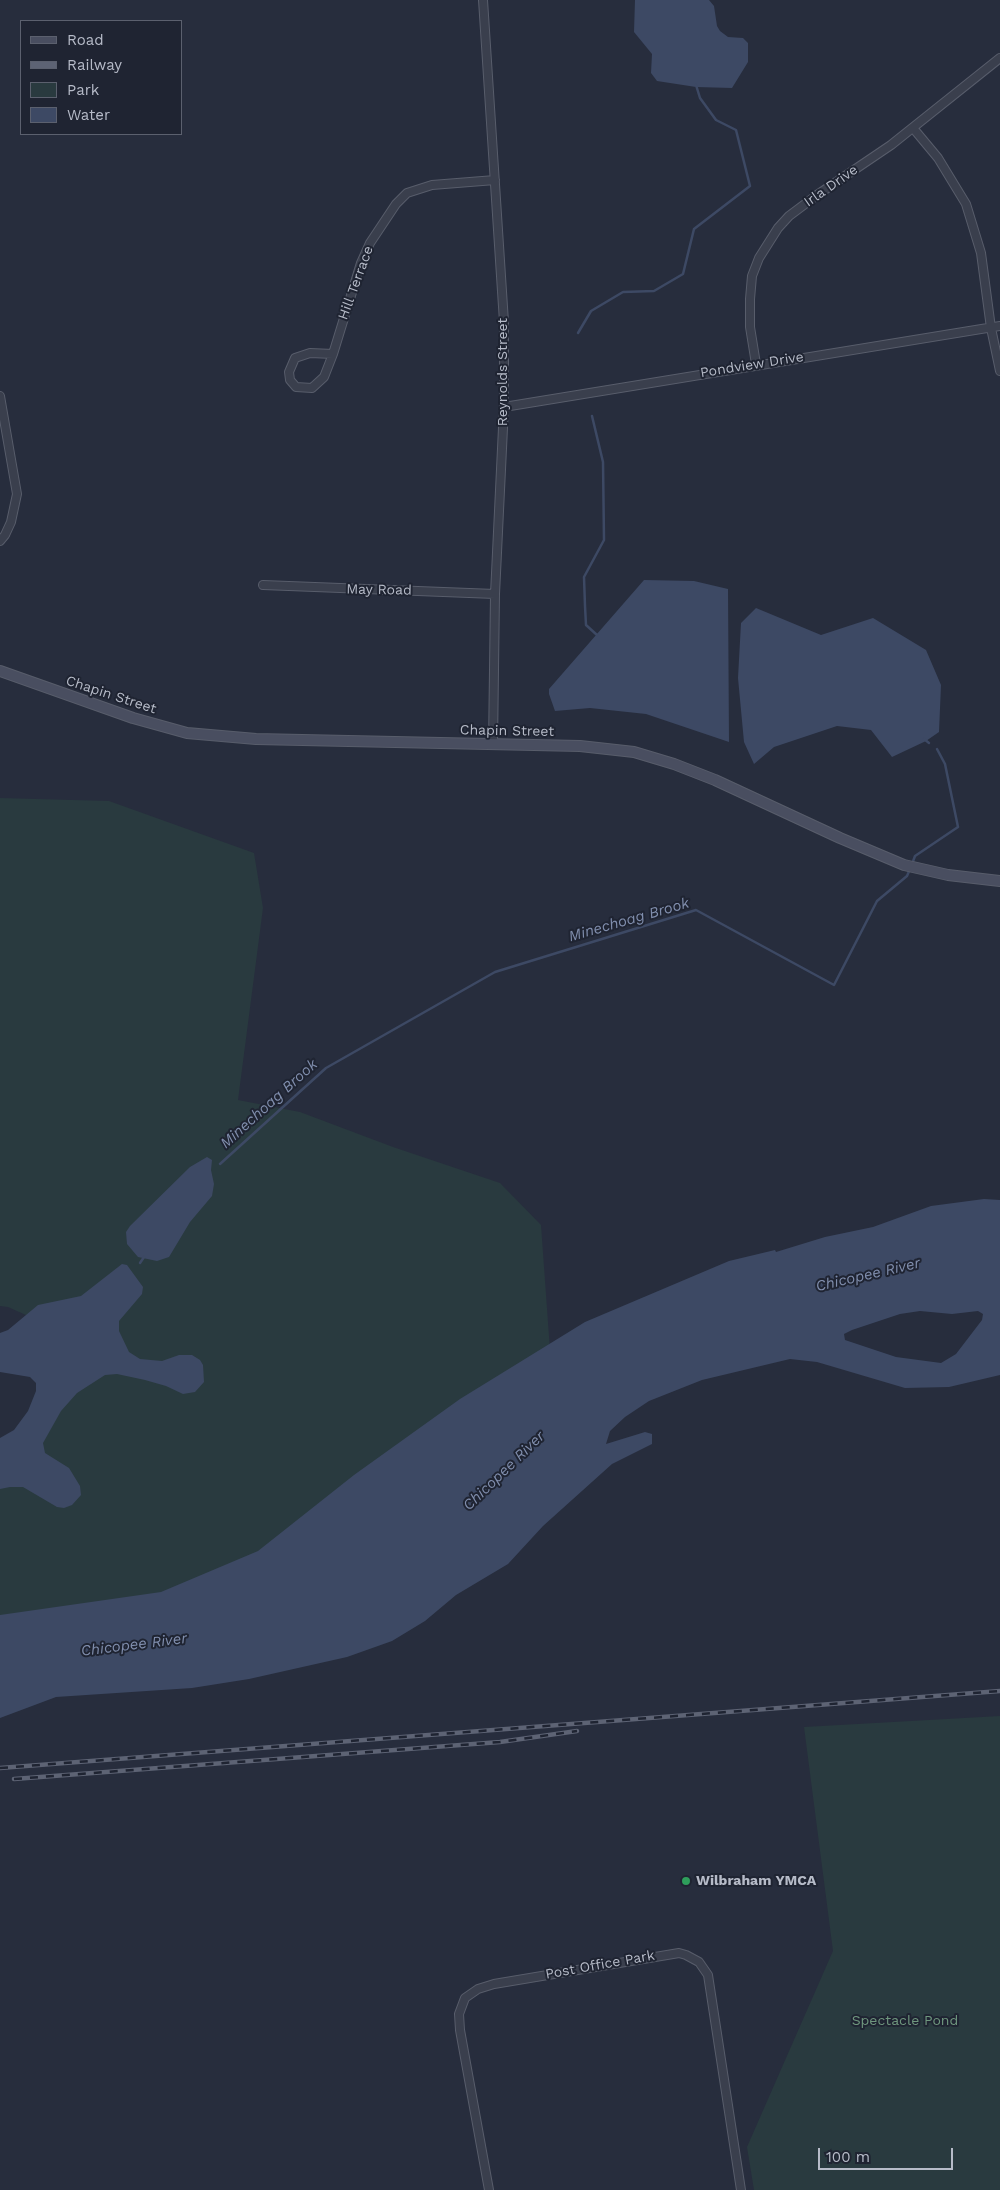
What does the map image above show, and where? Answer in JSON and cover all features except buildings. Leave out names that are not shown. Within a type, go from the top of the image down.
[{"type":"main road","name":"Chapin Street","points":[[0,671],[133,718],[187,733],[256,739],[580,746],[611,749],[653,757],[715,780],[904,865],[1000,881]]},
{"type":"street","name":"Reynolds Street","points":[[483,0],[504,322],[504,406],[495,594],[494,744]]},
{"type":"street","name":"Irla Drive","points":[[756,364],[750,327],[752,276],[767,244],[789,216],[913,128],[1000,58]]},
{"type":"street","points":[[913,128],[938,158],[966,204],[981,253],[991,328],[1000,371]]},
{"type":"street","name":"Hill Terrace","points":[[333,354],[310,353],[295,358],[290,365],[290,380],[296,387],[312,388],[324,377],[333,354],[361,263],[370,244],[396,204],[408,193],[432,185],[495,180]]},
{"type":"street","name":"Pondview Drive","points":[[504,406],[1000,326]]},
{"type":"street","points":[[0,396],[17,494],[11,522],[6,535],[0,541]]},
{"type":"street","name":"May Road","points":[[263,586],[495,594]]},
{"type":"street","name":"Post Office Park","points":[[489,2190],[460,2030],[459,2014],[465,1998],[485,1986],[679,1953],[686,1954],[700,1962],[708,1975],[741,2190]]},
{"type":"green space","points":[[0,798],[109,801],[254,853],[263,908],[238,1100],[300,1112],[393,1147],[500,1183],[541,1225],[550,1350],[209,1590],[0,1624],[0,1468],[32,1435],[64,1332],[8,1307],[0,1306]]},
{"type":"green space","name":"Spectacle Pond","points":[[1000,1716],[1000,2190],[754,2190],[747,2147],[833,1951],[804,1727]]},
{"type":"water","points":[[635,0],[709,0],[714,6],[717,26],[720,31],[728,37],[743,38],[748,43],[748,62],[732,88],[696,87],[657,81],[651,73],[652,54],[634,32]]},
{"type":"water","points":[[644,580],[694,581],[728,589],[729,742],[646,714],[590,708],[555,711],[549,689]]},
{"type":"water","points":[[756,608],[821,635],[873,618],[926,650],[941,685],[939,732],[926,741],[892,757],[871,730],[837,726],[774,747],[754,764],[744,742],[738,678],[741,623]]},
{"type":"water","points":[[207,1157],[212,1160],[211,1170],[214,1184],[212,1196],[190,1222],[169,1257],[157,1261],[138,1257],[127,1244],[126,1232],[130,1226],[190,1167]]},
{"type":"water","name":"Chicopee River","points":[[984,1199],[1000,1200],[1000,1375],[949,1387],[905,1388],[817,1362],[790,1359],[702,1380],[649,1401],[625,1417],[610,1431],[606,1444],[645,1432],[652,1434],[652,1444],[612,1464],[543,1526],[508,1564],[456,1595],[425,1621],[392,1641],[347,1657],[249,1679],[192,1688],[56,1697],[0,1718],[0,1615],[161,1592],[258,1551],[354,1475],[460,1399],[585,1322],[729,1261],[775,1250],[776,1252],[825,1237],[873,1227],[931,1206]],"holes":[[[920,1311],[952,1314],[978,1311],[983,1314],[982,1320],[956,1354],[941,1363],[896,1357],[845,1340],[844,1334],[852,1330],[900,1314]]]},
{"type":"water","points":[[122,1264],[127,1265],[143,1287],[142,1294],[119,1321],[119,1331],[129,1352],[140,1359],[162,1361],[179,1355],[192,1355],[200,1360],[203,1365],[204,1382],[195,1392],[183,1394],[166,1386],[145,1380],[117,1374],[105,1375],[77,1393],[61,1411],[43,1443],[45,1453],[69,1468],[80,1486],[81,1495],[72,1505],[64,1508],[57,1507],[23,1487],[0,1489],[0,1438],[14,1430],[28,1411],[36,1391],[36,1383],[30,1377],[0,1372],[0,1333],[8,1330],[38,1305],[81,1296]]},
{"type":"waterway","name":"Minechoag Brook","points":[[578,333],[591,311],[623,292],[654,291],[683,274],[694,229],[750,186],[736,130],[716,120],[700,98],[696,85]]},
{"type":"waterway","name":"Minechoag Brook","points":[[592,416],[603,462],[604,540],[584,577],[586,625],[597,635]]},
{"type":"waterway","name":"Minechoag Brook","points":[[924,739],[929,743]]},
{"type":"waterway","name":"Minechoag Brook","points":[[912,864],[915,856],[958,827],[945,764],[937,749]]},
{"type":"waterway","name":"Minechoag Brook","points":[[220,1164],[326,1068],[495,972],[696,910],[834,985],[877,901],[907,876],[910,869]]},
{"type":"waterway","name":"Minechoag Brook","points":[[140,1263],[144,1257]]},
{"type":"railway","points":[[0,1768],[1000,1691]]},
{"type":"railway","points":[[14,1779],[500,1742],[577,1731]]},
{"type":"place","name":"Wilbraham YMCA","points":[[686,1881]]}]
